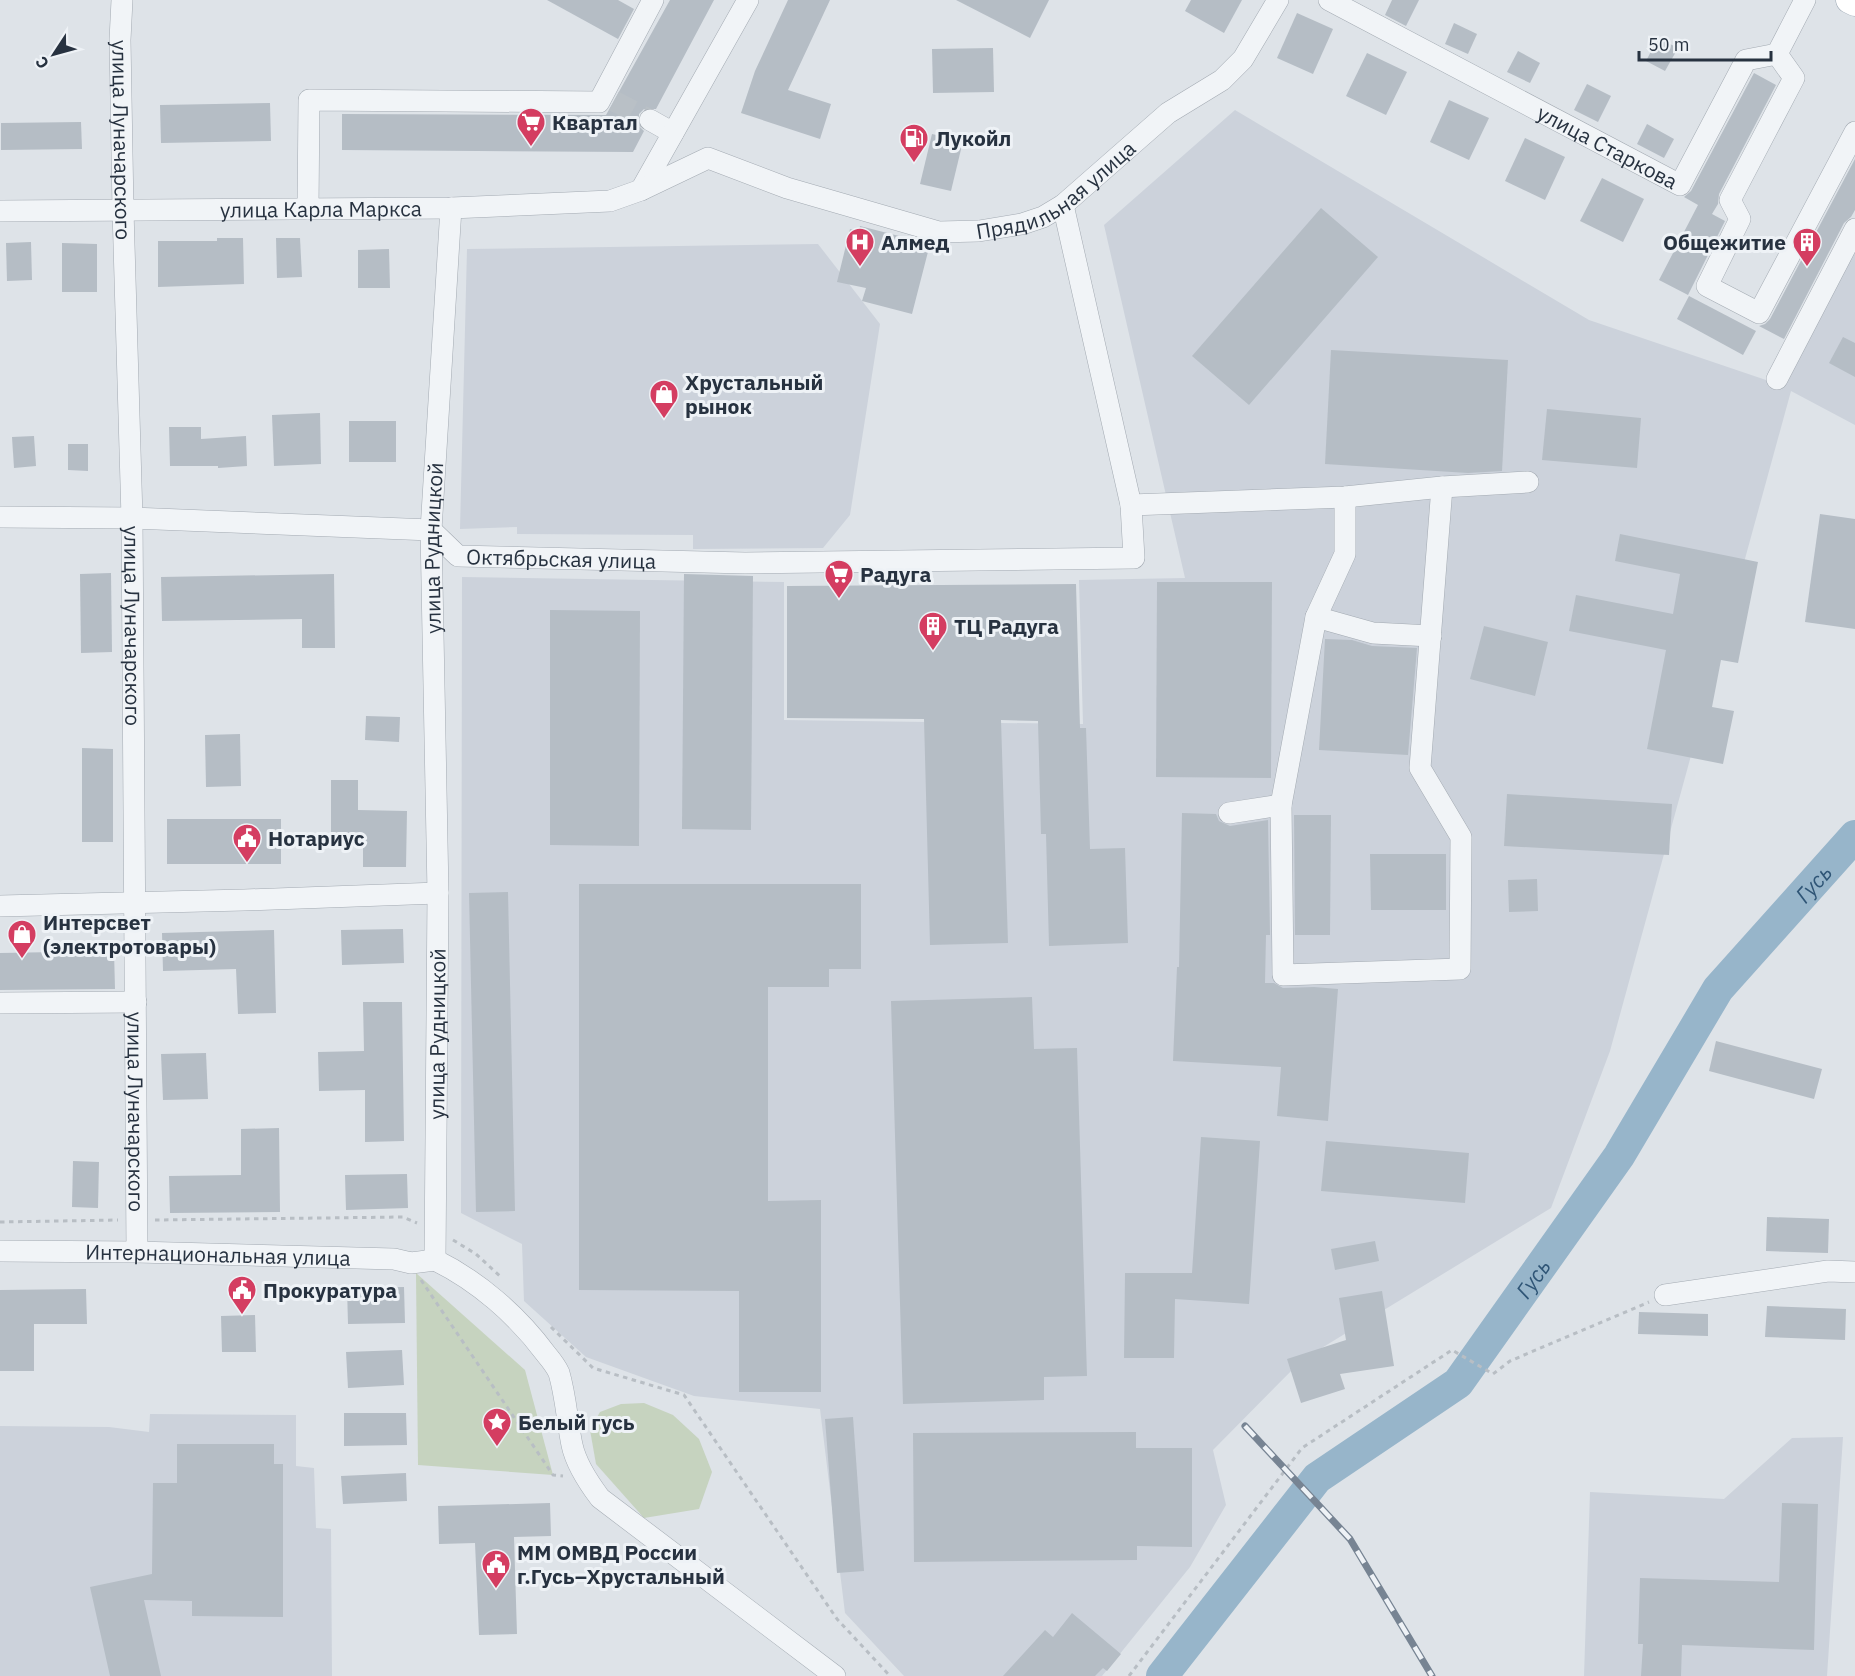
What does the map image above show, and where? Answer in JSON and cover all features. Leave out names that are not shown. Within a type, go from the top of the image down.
[{"type":"main road","points":[[1849,0],[1855,3]]},
{"type":"street","name":"улица Луначарского","points":[[122,0],[120,40],[123,210],[132,518],[137,1252]]},
{"type":"street","points":[[308,208],[309,100],[599,102],[608,97],[653,0]]},
{"type":"street","points":[[641,190],[748,0]]},
{"type":"street","name":"Прядильная улица","points":[[641,190],[708,158],[787,188],[939,232],[999,229],[1042,217],[1063,205],[1168,113],[1222,80],[1244,58],[1278,0]]},
{"type":"street","name":"улица Старкова","points":[[1329,0],[1680,185],[1746,60],[1777,54]]},
{"type":"street","points":[[1805,0],[1777,54],[1794,78],[1730,201],[1740,219],[1707,286],[1759,313],[1855,132]]},
{"type":"street","points":[[650,120],[673,133]]},
{"type":"street","name":"улица Карла Маркса","points":[[0,211],[451,208],[610,201],[641,190]]},
{"type":"street","points":[[1063,205],[1131,505],[1345,497],[1442,487],[1528,482]]},
{"type":"street","name":"улица Рудницкой","points":[[435,1260],[438,893],[431,530],[451,208]]},
{"type":"street","points":[[1777,379],[1855,229]]},
{"type":"street","points":[[1345,497],[1345,554],[1316,617],[1281,805],[1283,975],[1460,969],[1461,837],[1420,768],[1442,487]]},
{"type":"street","name":"Октябрьская улица","points":[[431,530],[458,556],[745,563],[1134,558],[1131,505]]},
{"type":"street","points":[[0,517],[132,518],[431,530]]},
{"type":"street","points":[[1316,617],[1373,633],[1431,636]]},
{"type":"street","points":[[1229,813],[1281,805]]},
{"type":"street","points":[[0,906],[438,893]]},
{"type":"street","points":[[0,1003],[136,1002]]},
{"type":"street","name":"Интернациональная улица","points":[[0,1251],[394,1259],[411,1263],[435,1260]]},
{"type":"street","points":[[435,1260],[459,1271],[494,1298],[531,1333],[558,1369],[567,1401],[572,1447],[587,1480],[600,1498],[835,1676]]},
{"type":"street","points":[[1665,1295],[1828,1271],[1855,1272]]},
{"type":"path","points":[[0,1222],[137,1220]]},
{"type":"path","points":[[411,1263],[553,1475],[587,1480]]},
{"type":"path","points":[[1129,1676],[1302,1448],[1452,1350],[1493,1374],[1510,1361],[1665,1295]]},
{"type":"shaded area","points":[[1235,110],[1589,320],[1781,385],[1855,250],[1855,425],[1791,391],[1610,1051],[1551,1208],[1302,1360],[1213,1450],[1226,1505],[1190,1567],[1102,1676],[904,1676],[845,1613],[820,1409],[694,1396],[586,1357],[524,1301],[522,1244],[461,1213],[462,577],[784,582],[784,720],[1083,724],[1079,580],[1185,578],[1104,225]]},
{"type":"shaded area","name":"Хрустальный рынок","points":[[818,244],[880,324],[850,515],[823,548],[693,549],[693,535],[517,534],[517,527],[460,529],[467,249]]},
{"type":"shaded area","points":[[150,1414],[296,1415],[296,1466],[314,1468],[316,1528],[331,1529],[332,1676],[0,1676],[0,1426],[109,1427],[149,1432]]},
{"type":"shaded area","points":[[1843,1437],[1827,1676],[1584,1676],[1590,1492],[1724,1499],[1792,1438]]},
{"type":"green space","points":[[416,1273],[525,1370],[553,1475],[418,1465]]},
{"type":"green space","points":[[644,1403],[673,1415],[699,1439],[712,1472],[699,1509],[644,1518],[596,1464],[590,1430],[600,1412],[621,1404]]},
{"type":"building","points":[[547,0],[618,0],[634,9],[618,39]]},
{"type":"building","points":[[670,0],[714,0],[656,109],[644,109],[639,114],[639,126],[644,131],[633,152],[342,150],[342,114],[606,115]]},
{"type":"building","points":[[788,0],[830,0],[788,90],[831,104],[820,139],[741,113],[755,71]]},
{"type":"building","points":[[956,0],[1049,0],[1030,38]]},
{"type":"building","points":[[1191,0],[1242,0],[1224,33],[1185,11]]},
{"type":"building","points":[[1392,0],[1419,0],[1406,26],[1385,15]]},
{"type":"building","points":[[1297,13],[1333,29],[1313,74],[1277,58]]},
{"type":"building","points":[[1454,23],[1477,34],[1468,54],[1445,44]]},
{"type":"building","points":[[1658,38],[1678,48],[1665,71],[1646,61]]},
{"type":"building","points":[[993,48],[994,92],[933,93],[932,49]]},
{"type":"building","points":[[1518,51],[1540,63],[1530,83],[1507,72]]},
{"type":"building","points":[[1367,53],[1407,72],[1386,115],[1346,96]]},
{"type":"building","points":[[1754,73],[1776,85],[1719,194],[1718,204],[1712,214],[1725,221],[1688,295],[1659,280],[1698,205],[1684,197],[1691,191]]},
{"type":"building","points":[[1587,84],[1611,96],[1598,122],[1574,110]]},
{"type":"building","points":[[1449,100],[1489,118],[1469,160],[1430,142]]},
{"type":"building","points":[[270,103],[271,141],[161,143],[160,105]]},
{"type":"building","points":[[81,122],[82,149],[1,150],[1,123]]},
{"type":"building","points":[[1647,124],[1674,139],[1664,158],[1637,144]]},
{"type":"building","points":[[932,134],[963,141],[951,191],[920,184]]},
{"type":"building","points":[[1525,138],[1565,157],[1545,200],[1505,181]]},
{"type":"building","name":"Общежитие","points":[[1855,159],[1855,210],[1844,223],[1784,339],[1759,326],[1770,319]]},
{"type":"building","points":[[1602,178],[1644,199],[1623,242],[1580,221]]},
{"type":"building","points":[[1321,208],[1378,257],[1249,405],[1192,356]]},
{"type":"building","points":[[860,226],[930,244],[912,314],[862,301],[866,288],[837,282],[850,229],[859,231]]},
{"type":"building","points":[[217,238],[243,238],[244,284],[158,287],[158,241],[217,241]]},
{"type":"building","points":[[276,238],[300,238],[302,277],[277,278]]},
{"type":"building","points":[[31,242],[32,280],[7,281],[6,243]]},
{"type":"building","points":[[62,243],[97,244],[97,292],[62,292]]},
{"type":"building","points":[[389,249],[390,288],[358,288],[358,250]]},
{"type":"building","points":[[1689,296],[1756,331],[1743,355],[1677,319]]},
{"type":"building","points":[[1843,337],[1855,343],[1855,377],[1829,363]]},
{"type":"building","points":[[1331,350],[1508,360],[1502,471],[1468,473],[1325,464]]},
{"type":"building","points":[[1547,409],[1641,418],[1637,468],[1542,460]]},
{"type":"building","points":[[320,413],[321,464],[274,466],[272,415]]},
{"type":"building","points":[[349,421],[396,421],[396,462],[349,462]]},
{"type":"building","points":[[169,427],[201,427],[201,439],[246,436],[247,466],[218,468],[218,466],[170,466]]},
{"type":"building","points":[[34,436],[36,466],[14,468],[12,437]]},
{"type":"building","points":[[68,444],[88,444],[88,471],[68,470]]},
{"type":"building","points":[[1820,514],[1855,519],[1855,629],[1805,622]]},
{"type":"building","points":[[1620,534],[1758,562],[1738,663],[1721,660],[1712,707],[1734,711],[1723,764],[1647,749],[1666,650],[1569,631],[1576,595],[1673,614],[1680,574],[1615,561]]},
{"type":"building","points":[[111,573],[112,652],[81,653],[80,574]]},
{"type":"building","points":[[334,574],[335,648],[302,648],[302,619],[162,621],[161,577]]},
{"type":"building","points":[[684,574],[753,576],[751,830],[682,829]]},
{"type":"building","points":[[1157,582],[1272,582],[1271,778],[1156,777]]},
{"type":"building","points":[[1076,584],[1080,728],[1086,728],[1090,849],[1125,848],[1128,943],[1049,946],[1046,834],[1041,834],[1038,721],[1001,720],[1008,943],[930,945],[924,719],[787,718],[787,586]]},
{"type":"building","points":[[550,610],[640,611],[639,846],[550,845]]},
{"type":"building","points":[[1484,626],[1548,642],[1535,696],[1470,679]]},
{"type":"building","points":[[1325,639],[1352,640],[1372,646],[1417,648],[1408,755],[1319,750]]},
{"type":"building","points":[[366,716],[400,717],[399,742],[365,740]]},
{"type":"building","points":[[240,734],[241,786],[206,787],[205,735]]},
{"type":"building","points":[[82,748],[113,749],[113,842],[82,842]]},
{"type":"building","points":[[331,780],[358,780],[358,810],[407,811],[406,867],[363,867],[363,834],[331,834]]},
{"type":"building","points":[[1507,794],[1672,804],[1669,855],[1504,846]]},
{"type":"building","points":[[1182,813],[1216,814],[1219,821],[1230,826],[1268,820],[1270,935],[1266,935],[1265,983],[1274,983],[1283,988],[1338,989],[1328,1121],[1277,1116],[1281,1067],[1173,1061],[1177,967],[1179,967]]},
{"type":"building","points":[[1294,815],[1331,815],[1330,935],[1295,935]]},
{"type":"building","points":[[167,819],[281,819],[281,864],[167,864]]},
{"type":"building","points":[[1370,854],[1446,854],[1446,910],[1371,910]]},
{"type":"building","points":[[1537,879],[1538,911],[1509,912],[1508,880]]},
{"type":"building","points":[[579,884],[861,884],[861,969],[829,969],[829,987],[768,987],[768,1201],[821,1200],[821,1392],[739,1392],[739,1291],[579,1290]]},
{"type":"building","points":[[508,892],[515,1211],[476,1212],[469,893]]},
{"type":"building","points":[[403,929],[404,963],[342,965],[341,930]]},
{"type":"building","points":[[274,930],[276,1013],[238,1014],[236,969],[163,971],[162,933]]},
{"type":"building","points":[[114,951],[115,989],[0,990],[0,953]]},
{"type":"building","points":[[1032,997],[1034,1049],[1077,1048],[1087,1376],[1044,1377],[1044,1400],[903,1404],[891,1001]]},
{"type":"building","points":[[363,1002],[402,1002],[404,1141],[365,1142],[365,1090],[319,1091],[318,1052],[364,1051]]},
{"type":"building","points":[[1716,1041],[1822,1069],[1814,1099],[1709,1071]]},
{"type":"building","points":[[206,1053],[208,1099],[163,1100],[161,1054]]},
{"type":"building","points":[[279,1128],[280,1212],[170,1213],[169,1176],[241,1175],[241,1129]]},
{"type":"building","points":[[1201,1137],[1260,1141],[1249,1304],[1175,1299],[1174,1358],[1124,1358],[1125,1273],[1192,1273]]},
{"type":"building","points":[[1326,1141],[1469,1153],[1465,1203],[1321,1191]]},
{"type":"building","points":[[73,1161],[99,1162],[98,1208],[72,1207]]},
{"type":"building","points":[[407,1174],[408,1208],[346,1210],[345,1175]]},
{"type":"building","points":[[1767,1217],[1829,1219],[1828,1253],[1766,1251]]},
{"type":"building","points":[[1375,1241],[1379,1261],[1335,1270],[1331,1249]]},
{"type":"building","points":[[404,1287],[405,1323],[348,1324],[347,1288]]},
{"type":"building","points":[[86,1289],[87,1324],[34,1324],[34,1371],[0,1371],[0,1290]]},
{"type":"building","points":[[1382,1291],[1394,1366],[1340,1374],[1345,1389],[1301,1403],[1287,1359],[1346,1340],[1339,1298]]},
{"type":"building","points":[[1767,1306],[1846,1309],[1845,1340],[1765,1337]]},
{"type":"building","points":[[1639,1312],[1708,1314],[1708,1336],[1638,1334]]},
{"type":"building","points":[[255,1315],[256,1352],[222,1352],[221,1316]]},
{"type":"building","points":[[402,1350],[404,1385],[348,1388],[346,1352]]},
{"type":"building","points":[[344,1413],[406,1413],[407,1445],[344,1446]]},
{"type":"building","points":[[853,1417],[864,1571],[837,1573],[825,1419]]},
{"type":"building","points":[[1136,1432],[1136,1448],[1192,1448],[1192,1547],[1137,1546],[1137,1560],[914,1562],[913,1433]]},
{"type":"building","points":[[177,1444],[274,1444],[274,1464],[283,1464],[283,1617],[192,1616],[192,1601],[144,1600],[161,1676],[110,1676],[90,1587],[152,1574],[153,1483],[177,1483]]},
{"type":"building","points":[[406,1473],[407,1501],[343,1504],[341,1476]]},
{"type":"building","name":"ММ ОМВД России г.Гусь–Хрустальный","points":[[550,1503],[551,1536],[514,1537],[517,1634],[479,1635],[475,1543],[439,1544],[438,1506]]},
{"type":"building","points":[[1782,1503],[1818,1504],[1814,1650],[1682,1645],[1681,1676],[1641,1676],[1643,1644],[1638,1644],[1640,1578],[1779,1582]]},
{"type":"building","points":[[1072,1613],[1121,1654],[1107,1671],[1103,1668],[1095,1676],[1003,1676],[1045,1630],[1053,1637]]},
{"type":"waterway","name":"Гусь","points":[[1162,1676],[1317,1478],[1458,1383],[1619,1156],[1718,989],[1855,836]]},
{"type":"tunnel","points":[[614,101],[650,120]]},
{"type":"railway","points":[[1245,1426],[1350,1539],[1432,1676]]},
{"type":"place","name":"Квартал","points":[[531,148]]},
{"type":"place","name":"Лукойл","points":[[914,164]]},
{"type":"place","name":"Алмед","points":[[860,268]]},
{"type":"place","name":"Общежитие","points":[[1807,268]]},
{"type":"place","name":"Хрустальный рынок","points":[[664,420]]},
{"type":"place","name":"Радуга","points":[[839,600]]},
{"type":"place","name":"ТЦ Радуга","points":[[933,652]]},
{"type":"place","name":"Нотариус","points":[[247,864]]},
{"type":"place","name":"Интерсвет (электротовары)","points":[[22,960]]},
{"type":"place","name":"Прокуратура","points":[[242,1316]]},
{"type":"place","name":"Белый гусь","points":[[497,1448]]},
{"type":"place","name":"ММ ОМВД России г.Гусь–Хрустальный","points":[[496,1590]]}]
